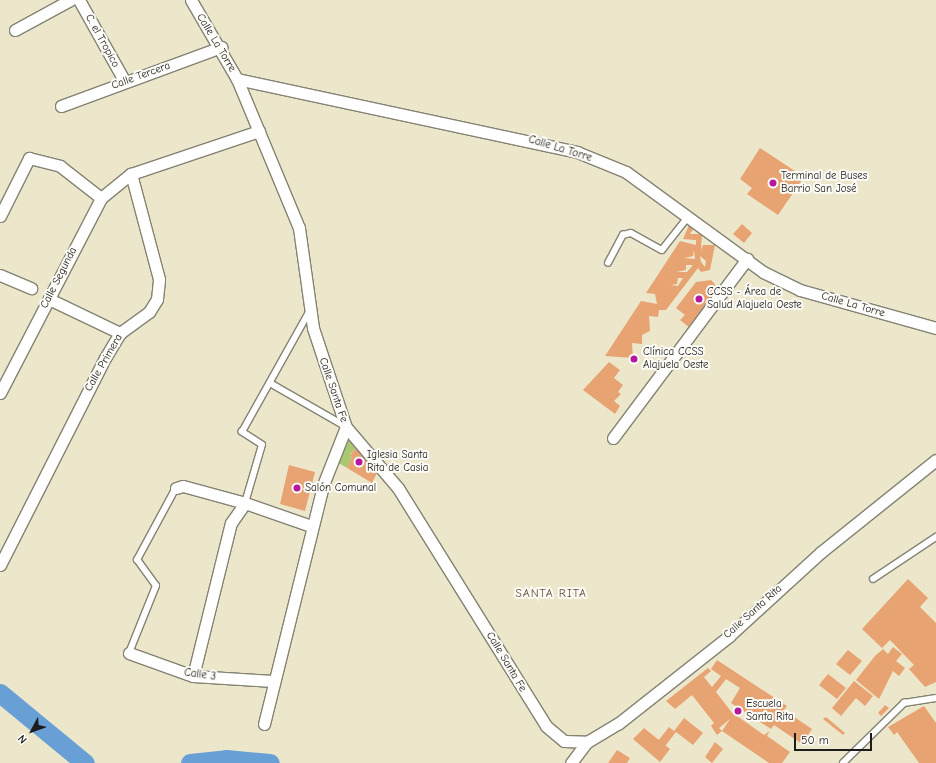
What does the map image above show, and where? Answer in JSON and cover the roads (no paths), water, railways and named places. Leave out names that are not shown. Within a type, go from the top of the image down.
[{"type":"street","points":[[16,30],[70,0]]},
{"type":"street","name":"C. el Tropico","points":[[79,0],[125,82]]},
{"type":"street","name":"Calle La Torre","points":[[191,0],[221,47],[237,79],[577,152],[626,172],[763,272],[800,290],[936,328]]},
{"type":"street","name":"Calle Tercera","points":[[61,106],[221,47]]},
{"type":"street","name":"Calle Santa Fe","points":[[237,79],[299,228],[310,312],[346,427],[398,488],[546,726],[564,741],[587,742]]},
{"type":"street","points":[[131,174],[259,131]]},
{"type":"street","points":[[0,216],[29,158],[60,166],[75,176],[101,198]]},
{"type":"street","name":"Calle Segunda","points":[[0,393],[101,198],[131,174]]},
{"type":"street","name":"Calle Primera","points":[[0,565],[120,333],[149,312],[157,299],[158,279],[131,174]]},
{"type":"street","points":[[614,438],[747,259]]},
{"type":"street","points":[[0,275],[31,288]]},
{"type":"street","points":[[49,299],[120,333]]},
{"type":"street","points":[[264,724],[311,526],[346,427]]},
{"type":"street","name":"Calle Santa Rita","points":[[571,763],[587,742],[619,723],[729,636],[821,552],[936,460]]},
{"type":"street","points":[[176,488],[183,486],[245,503],[311,526]]},
{"type":"street","points":[[193,676],[231,523],[245,503]]},
{"type":"street","name":"Calle 3","points":[[129,653],[193,676],[273,681]]},
{"type":"lane","points":[[608,263],[623,235],[631,234],[662,250],[688,216]]},
{"type":"lane","points":[[245,503],[262,445],[242,432],[310,312]]},
{"type":"lane","points":[[270,383],[346,427]]},
{"type":"lane","points":[[129,653],[156,586],[137,560],[176,488]]},
{"type":"lane","points":[[873,579],[936,537]]},
{"type":"lane","points":[[844,763],[904,703],[936,698]]},
{"type":"waterway","points":[[0,693],[85,763]]},
{"type":"waterway","points":[[190,763],[226,759],[270,763]]},
{"type":"place","name":"Terminal de Buses Barrio San José","points":[[773,183]]},
{"type":"place","name":"CCSS - Área de Salud Alajuela Oeste","points":[[699,299]]},
{"type":"place","name":"Clínica CCSS Alajuela Oeste","points":[[634,359]]},
{"type":"place","name":"Iglesia Santa Rita de Casia","points":[[359,462]]},
{"type":"place","name":"Salón Comunal","points":[[297,488]]},
{"type":"place","name":"Escuela Santa Rita","points":[[738,711]]},
{"type":"district","name":"SANTA RITA","points":[[551,594]]}]
